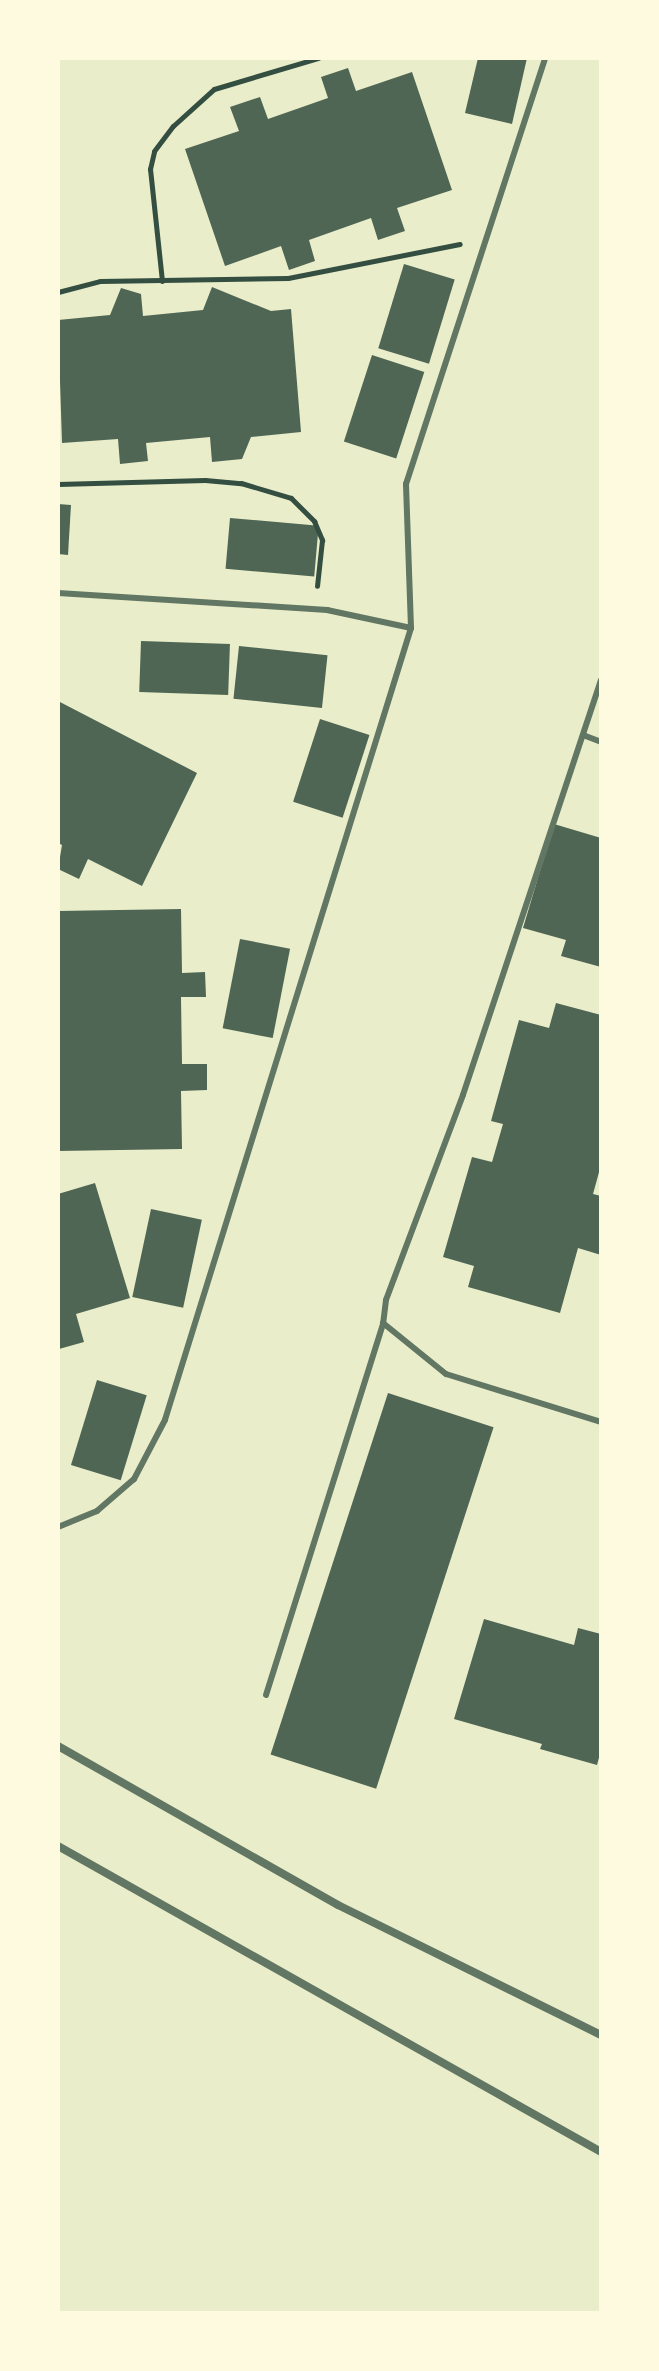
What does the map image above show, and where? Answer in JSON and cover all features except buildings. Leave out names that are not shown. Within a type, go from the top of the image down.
[{"type":"street","points":[[58,1746],[338,1905],[601,2035]]},
{"type":"street","points":[[58,1846],[601,2152]]},
{"type":"lane","points":[[58,1527],[97,1511],[134,1479],[165,1420],[411,628],[406,484],[545,58]]},
{"type":"lane","points":[[58,593],[314,609],[411,628]]},
{"type":"lane","points":[[266,1695],[383,1323],[386,1300],[463,1095],[601,680]]},
{"type":"lane","points":[[583,735],[601,742]]},
{"type":"lane","points":[[383,1323],[446,1374],[601,1422]]},
{"type":"path","points":[[162,281],[150,169],[154,151],[173,126],[214,89],[318,58]]},
{"type":"path","points":[[58,292],[100,281],[288,278],[430,248],[485,242]]},
{"type":"path","points":[[58,484],[205,480],[265,488],[291,498],[314,521],[322,540],[314,609]]}]
